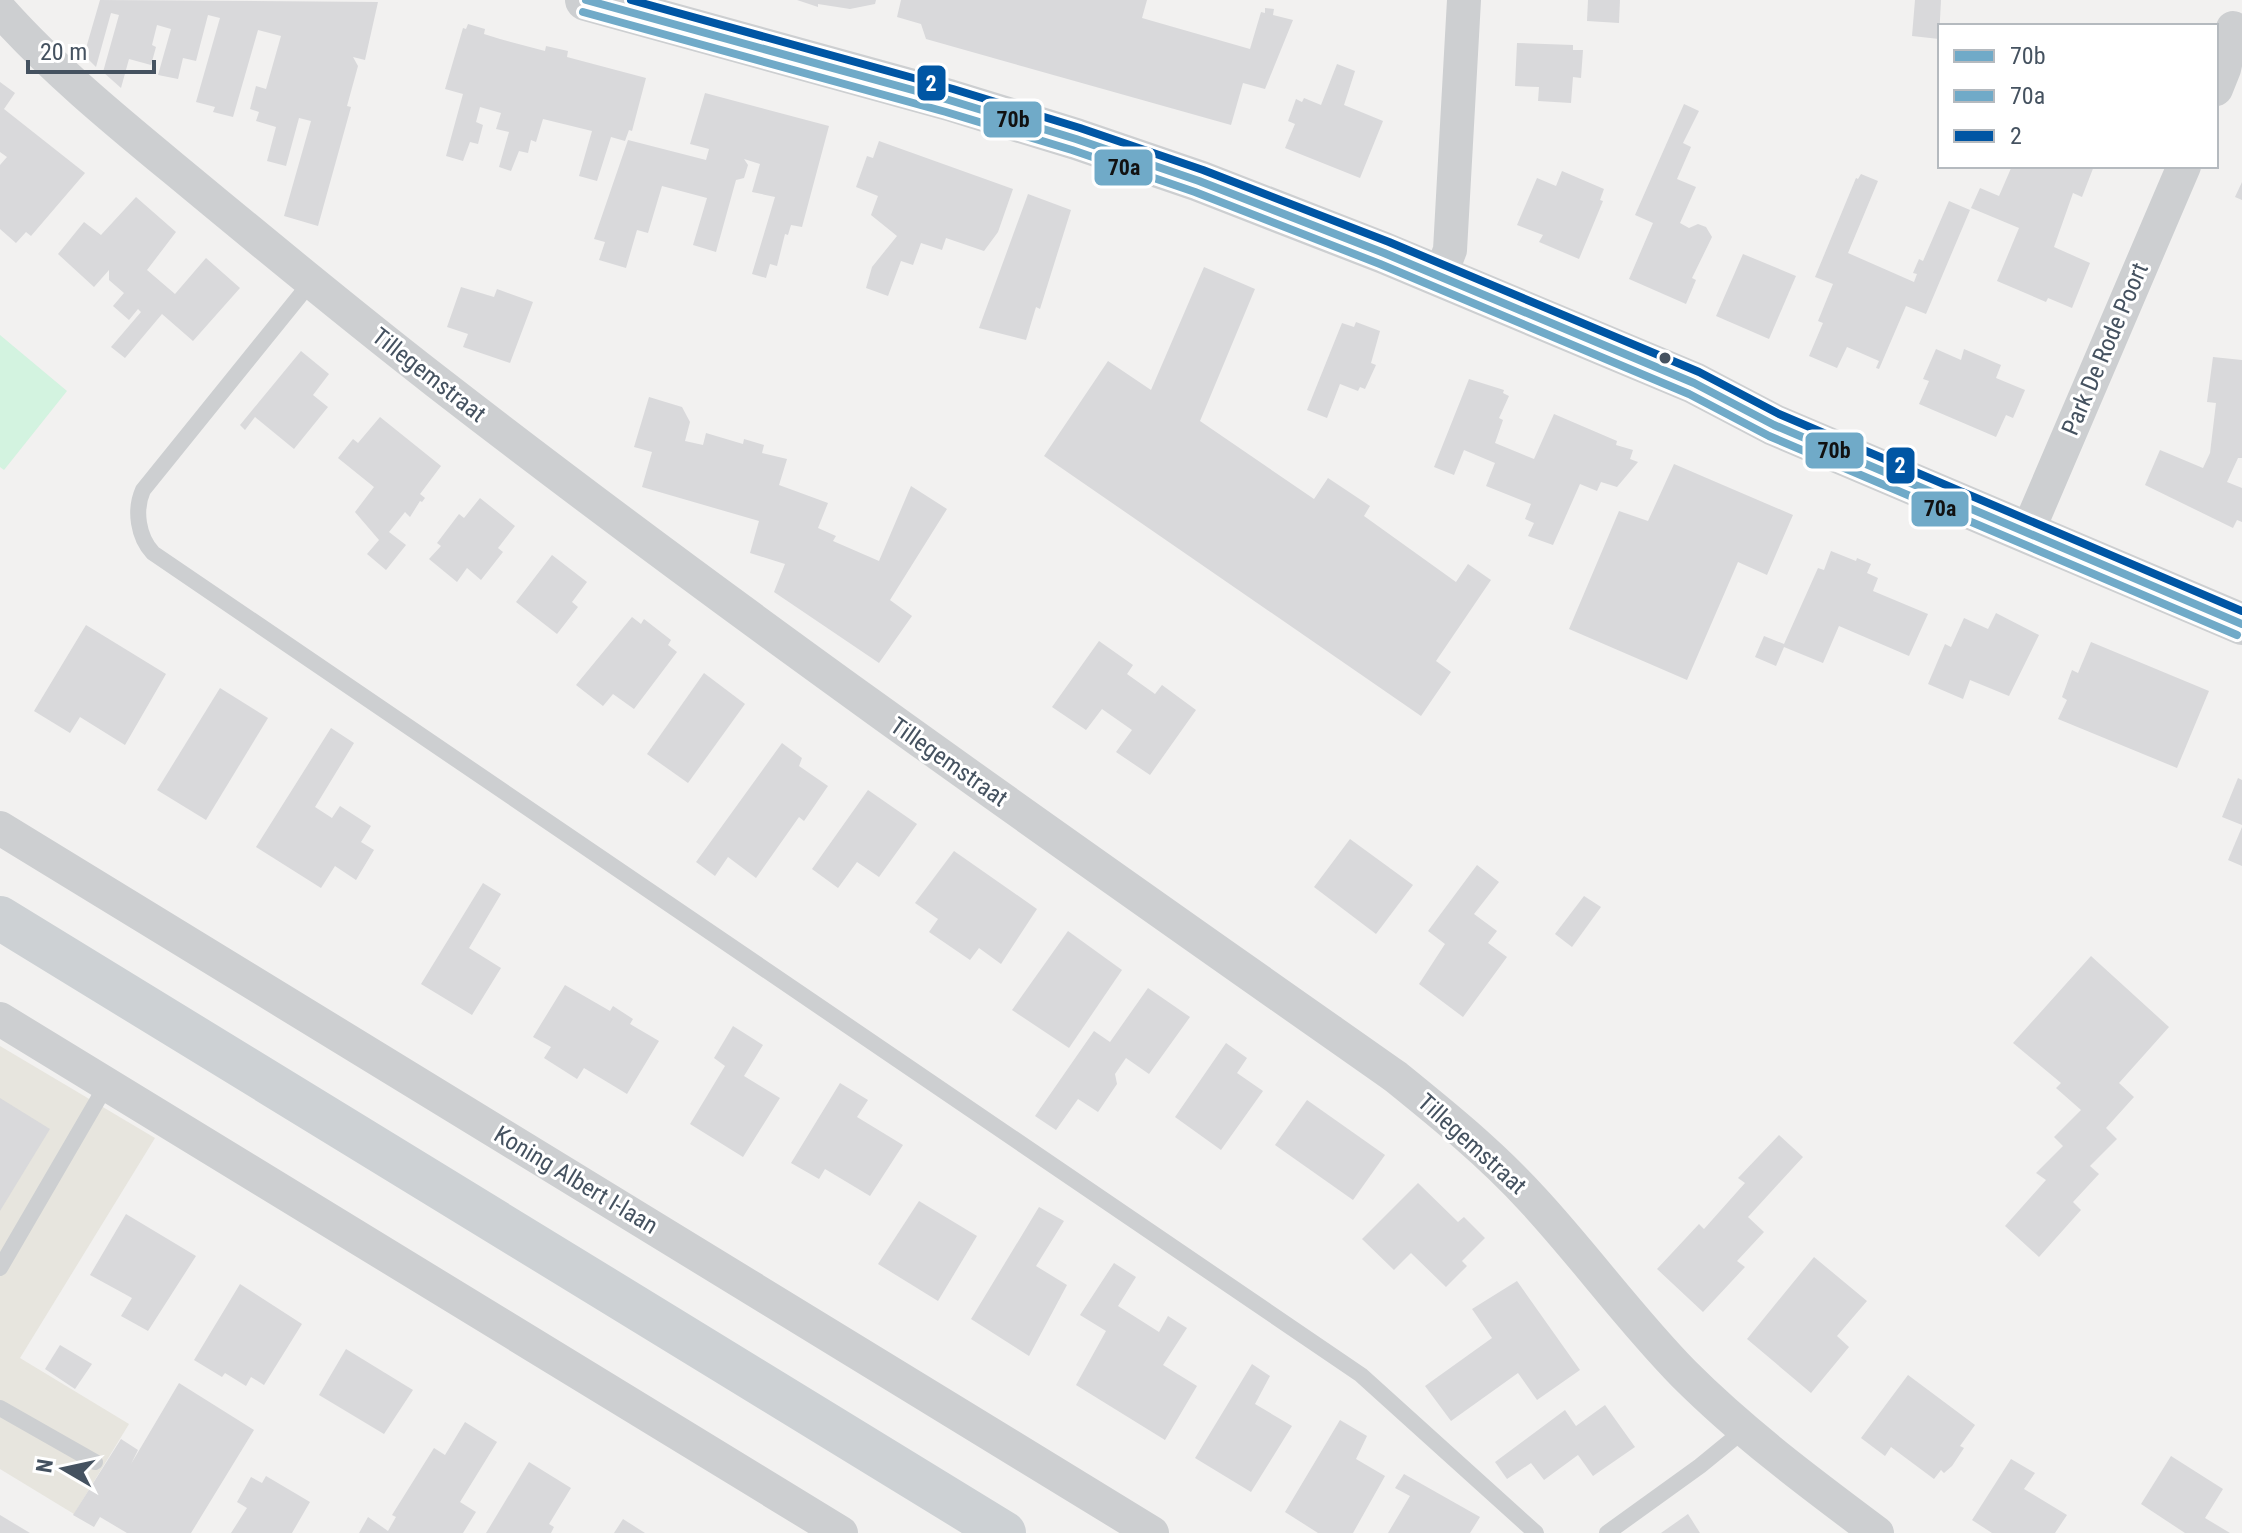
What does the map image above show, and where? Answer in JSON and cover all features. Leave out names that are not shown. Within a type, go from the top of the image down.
[{"type":"main road","points":[[0,918],[1004,1533]]},
{"type":"street","points":[[586,0],[835,67],[1076,139],[1199,181],[1440,276],[1694,383],[1774,425],[2242,624]]},
{"type":"street","points":[[1440,276],[1450,250],[1464,0]]},
{"type":"street","name":"Tillegemstraat","points":[[0,10],[141,141],[311,282],[480,415],[883,716],[1406,1085],[1485,1152],[1529,1196],[1684,1374],[1744,1430],[1877,1533]]},
{"type":"street","points":[[2218,84],[2238,20]]},
{"type":"street","name":"Park De Rode Poort","points":[[2027,533],[2183,168]]},
{"type":"street","name":"Koning Albert I-laan","points":[[0,828],[1152,1533]]},
{"type":"street","points":[[0,1019],[841,1533]]},
{"type":"lane","points":[[311,282],[143,490],[137,503],[143,543],[153,553],[1361,1375],[1536,1533]]},
{"type":"lane","points":[[0,1268],[107,1084]]},
{"type":"lane","points":[[0,1408],[95,1462]]},
{"type":"lane","points":[[1607,1533],[1744,1430]]},
{"type":"shaded area","points":[[0,1046],[155,1138],[20,1358],[129,1424],[74,1514],[0,1469]]},
{"type":"green space","points":[[0,335],[67,391],[4,470],[0,467]]},
{"type":"building","points":[[100,0],[378,2],[365,60],[353,57],[358,66],[347,106],[351,107],[318,226],[284,216],[311,121],[299,118],[286,166],[267,161],[276,127],[256,121],[259,112],[250,109],[256,86],[266,89],[281,36],[258,30],[233,117],[213,112],[215,107],[196,102],[220,18],[208,15],[196,61],[183,58],[178,79],[158,75],[171,29],[157,25],[151,65],[129,59],[121,88],[103,72],[119,15],[111,13],[96,67],[84,55]]},
{"type":"building","points":[[797,0],[876,0],[875,4],[850,9],[818,4],[818,7]]},
{"type":"building","points":[[901,0],[1147,0],[1142,18],[1250,49],[1265,8],[1274,9],[1273,15],[1293,20],[1265,89],[1243,83],[1231,125],[926,39],[921,24],[897,17]]},
{"type":"building","points":[[1588,0],[1620,0],[1619,23],[1587,21]]},
{"type":"building","points":[[1915,0],[1941,0],[1938,39],[1912,36]]},
{"type":"building","points":[[468,24],[485,29],[484,34],[500,39],[545,51],[546,46],[568,51],[567,57],[646,78],[632,131],[629,130],[625,141],[611,137],[597,181],[579,176],[592,131],[543,119],[536,142],[531,140],[528,153],[519,151],[511,171],[499,167],[509,132],[496,129],[501,113],[480,107],[476,122],[483,125],[478,144],[470,142],[463,161],[446,156],[463,94],[445,89],[463,28],[466,29]]},
{"type":"building","points":[[1517,43],[1573,45],[1573,50],[1583,50],[1581,78],[1573,77],[1571,103],[1538,101],[1539,87],[1515,86]]},
{"type":"building","points":[[1337,64],[1355,71],[1344,105],[1383,121],[1360,178],[1285,148],[1295,124],[1288,121],[1296,99],[1302,102],[1304,98],[1321,105]]},
{"type":"building","points":[[0,82],[15,93],[4,109],[85,173],[31,236],[26,232],[16,243],[0,229],[0,165],[7,157],[0,152]]},
{"type":"building","points":[[705,93],[829,126],[802,227],[791,225],[788,235],[785,234],[777,266],[770,264],[766,278],[752,274],[775,197],[752,192],[760,164],[744,159],[748,165],[744,178],[736,180],[716,252],[693,245],[707,198],[662,186],[648,233],[637,230],[626,268],[599,260],[605,242],[594,239],[628,140],[706,160],[709,149],[690,144]]},
{"type":"building","points":[[1684,104],[1699,111],[1683,143],[1691,147],[1677,179],[1696,187],[1680,223],[1689,228],[1698,224],[1706,227],[1712,237],[1692,278],[1696,280],[1686,304],[1629,279],[1653,223],[1635,215]]},
{"type":"building","points":[[879,141],[1013,189],[998,232],[984,251],[946,238],[942,250],[921,243],[913,265],[901,261],[888,296],[866,288],[872,267],[897,236],[871,215],[878,196],[856,187],[867,156],[873,158]]},
{"type":"building","points":[[2011,168],[2093,168],[2082,197],[2073,193],[2054,247],[2090,263],[2072,308],[2048,298],[2046,302],[1997,281],[2019,228],[1971,208],[1980,188],[1999,196]]},
{"type":"building","points":[[1562,171],[1604,189],[1600,200],[1603,201],[1579,259],[1539,242],[1543,235],[1517,225],[1537,178],[1556,186]]},
{"type":"building","points":[[1861,174],[1878,181],[1848,253],[1914,282],[1917,274],[1913,273],[1919,259],[1923,261],[1949,201],[1970,210],[1926,314],[1906,306],[1879,369],[1876,368],[1879,361],[1847,347],[1837,368],[1809,356],[1823,323],[1818,321],[1833,284],[1815,277],[1856,178]]},
{"type":"building","points":[[2242,182],[2242,200],[2235,197]]},
{"type":"building","points":[[1028,194],[1071,210],[1040,309],[1036,307],[1026,340],[979,328]]},
{"type":"building","points":[[136,197],[176,232],[147,270],[175,294],[206,258],[240,288],[193,341],[162,314],[125,358],[111,347],[141,312],[138,309],[129,320],[113,306],[124,293],[109,280],[109,270],[94,287],[58,254],[84,222],[101,235]]},
{"type":"building","points":[[1743,254],[1796,276],[1769,339],[1716,316]]},
{"type":"building","points":[[1204,267],[1255,289],[1200,421],[1314,499],[1328,478],[1370,506],[1364,516],[1456,582],[1468,564],[1491,580],[1436,661],[1451,672],[1421,716],[1044,456],[1108,361],[1151,390]]},
{"type":"building","points":[[461,287],[494,297],[497,289],[533,302],[510,363],[463,347],[468,334],[447,327]]},
{"type":"building","points":[[1356,322],[1380,331],[1371,363],[1376,365],[1365,389],[1360,387],[1358,391],[1340,384],[1327,418],[1307,410],[1342,323],[1354,327]]},
{"type":"building","points":[[1936,349],[1961,360],[1964,349],[2001,365],[1996,378],[2025,390],[2013,418],[2006,415],[1996,437],[1919,404],[1929,381],[1923,379]]},
{"type":"building","points":[[301,351],[329,374],[313,395],[328,407],[294,449],[255,417],[245,430],[240,425]]},
{"type":"building","points":[[2213,357],[2242,360],[2242,458],[2238,458],[2227,482],[2242,488],[2242,522],[2237,520],[2233,528],[2145,485],[2160,450],[2203,468],[2210,453],[2216,403],[2207,402]]},
{"type":"building","points":[[1469,379],[1504,390],[1503,393],[1509,396],[1499,418],[1503,420],[1495,443],[1534,459],[1554,414],[1617,441],[1616,445],[1633,450],[1630,459],[1638,462],[1617,487],[1601,482],[1597,491],[1580,484],[1553,545],[1528,536],[1534,523],[1525,519],[1531,504],[1486,486],[1495,463],[1464,450],[1454,475],[1434,467]]},
{"type":"building","points":[[649,397],[682,407],[690,422],[685,441],[703,445],[706,433],[743,444],[744,439],[764,445],[762,453],[787,459],[779,485],[828,503],[818,528],[836,536],[833,541],[879,561],[911,486],[947,509],[890,600],[912,616],[879,663],[774,592],[785,564],[750,553],[759,521],[642,487],[652,452],[634,447]]},
{"type":"building","points":[[380,417],[441,466],[420,494],[425,498],[422,502],[410,517],[405,512],[389,532],[406,545],[386,570],[367,554],[379,540],[355,512],[374,487],[338,458],[353,439],[358,443]]},
{"type":"building","points":[[1674,464],[1793,515],[1767,575],[1738,562],[1687,680],[1569,629],[1619,511],[1648,521]]},
{"type":"building","points":[[480,498],[515,526],[498,548],[503,552],[481,580],[467,568],[457,582],[429,559],[441,546],[437,543],[459,514],[464,518]]},
{"type":"building","points":[[1831,551],[1871,564],[1867,573],[1878,578],[1873,591],[1928,614],[1909,656],[1839,626],[1823,663],[1784,647],[1776,666],[1755,657],[1764,636],[1784,644],[1818,568],[1824,570]]},
{"type":"building","points":[[552,555],[587,582],[572,602],[578,607],[557,634],[516,602]]},
{"type":"building","points":[[1996,613],[2039,635],[2009,696],[1970,680],[1963,699],[1928,684],[1945,644],[1951,647],[1964,618],[1988,629]]},
{"type":"building","points":[[632,617],[641,624],[644,619],[671,640],[668,645],[677,652],[634,709],[613,694],[603,706],[576,685]]},
{"type":"building","points":[[86,625],[166,674],[125,745],[80,717],[70,733],[34,711]]},
{"type":"building","points":[[1099,641],[1133,665],[1127,674],[1155,694],[1162,685],[1196,710],[1150,775],[1116,752],[1132,730],[1102,709],[1086,730],[1052,707]]},
{"type":"building","points":[[2091,642],[2209,691],[2177,768],[2058,719],[2067,700],[2062,697],[2072,670],[2078,673]]},
{"type":"building","points":[[704,673],[745,704],[688,783],[647,754]]},
{"type":"building","points":[[220,688],[268,718],[206,820],[157,790]]},
{"type":"building","points":[[331,728],[354,743],[315,807],[332,818],[340,806],[371,826],[361,842],[374,850],[356,880],[335,866],[321,888],[256,847]]},
{"type":"building","points":[[782,743],[802,758],[799,766],[828,786],[804,821],[799,817],[756,878],[728,857],[715,876],[696,862]]},
{"type":"building","points":[[2238,778],[2242,780],[2242,825],[2222,817]]},
{"type":"building","points":[[868,790],[917,824],[879,877],[857,862],[838,888],[812,869]]},
{"type":"building","points":[[2242,827],[2242,866],[2228,860]]},
{"type":"building","points":[[1350,839],[1413,885],[1376,934],[1314,887]]},
{"type":"building","points":[[954,851],[1037,909],[1001,964],[979,948],[970,960],[929,932],[938,919],[915,903]]},
{"type":"building","points":[[1477,865],[1499,882],[1474,914],[1497,931],[1488,943],[1507,957],[1463,1017],[1419,984],[1445,944],[1428,931]]},
{"type":"building","points":[[483,883],[501,894],[469,948],[501,968],[472,1015],[421,984]]},
{"type":"building","points":[[1584,896],[1601,907],[1572,947],[1555,934]]},
{"type":"building","points":[[1068,931],[1122,970],[1069,1048],[1012,1010]]},
{"type":"building","points":[[2091,956],[2169,1027],[2119,1083],[2134,1097],[2106,1128],[2117,1139],[2090,1166],[2099,1174],[2073,1202],[2081,1210],[2039,1257],[2005,1226],[2046,1180],[2036,1173],[2063,1146],[2054,1137],[2081,1110],[2056,1088],[2061,1083],[2013,1043]]},
{"type":"building","points":[[565,985],[610,1011],[613,1006],[633,1019],[630,1024],[659,1041],[627,1094],[584,1068],[577,1079],[544,1058],[551,1047],[533,1037]]},
{"type":"building","points":[[1148,988],[1190,1017],[1149,1074],[1126,1058],[1115,1074],[1117,1084],[1098,1112],[1078,1099],[1056,1130],[1035,1116],[1094,1031],[1110,1042]]},
{"type":"building","points":[[733,1026],[763,1045],[744,1076],[780,1098],[743,1157],[690,1124],[725,1066],[714,1058]]},
{"type":"building","points":[[1226,1043],[1247,1058],[1237,1073],[1263,1091],[1221,1150],[1175,1117]]},
{"type":"building","points":[[840,1083],[868,1100],[857,1117],[903,1145],[870,1196],[825,1169],[819,1179],[791,1163]]},
{"type":"building","points":[[0,1098],[50,1129],[0,1211]]},
{"type":"building","points":[[1307,1100],[1385,1155],[1353,1200],[1275,1145]]},
{"type":"building","points":[[1779,1135],[1803,1157],[1748,1217],[1764,1232],[1737,1261],[1745,1267],[1703,1312],[1657,1269],[1699,1224],[1704,1229],[1745,1183],[1738,1178]]},
{"type":"building","points":[[1418,1183],[1458,1222],[1464,1217],[1485,1238],[1462,1261],[1467,1266],[1446,1287],[1411,1253],[1394,1270],[1362,1239]]},
{"type":"building","points":[[919,1201],[977,1236],[938,1301],[878,1264]]},
{"type":"building","points":[[1039,1207],[1064,1221],[1036,1266],[1067,1285],[1029,1356],[971,1319]]},
{"type":"building","points":[[126,1214],[196,1256],[148,1331],[121,1316],[132,1298],[90,1275]]},
{"type":"building","points":[[1814,1257],[1867,1301],[1837,1336],[1849,1347],[1811,1393],[1747,1339]]},
{"type":"building","points":[[1114,1263],[1136,1277],[1118,1306],[1159,1332],[1168,1316],[1187,1328],[1163,1365],[1197,1386],[1165,1440],[1076,1385],[1106,1331],[1080,1315]]},
{"type":"building","points":[[1517,1281],[1580,1370],[1537,1400],[1518,1373],[1451,1421],[1425,1386],[1492,1338],[1472,1309]]},
{"type":"building","points":[[240,1284],[302,1324],[264,1385],[251,1377],[246,1386],[225,1373],[222,1377],[194,1360]]},
{"type":"building","points":[[60,1345],[92,1364],[75,1389],[45,1369]]},
{"type":"building","points":[[346,1349],[413,1390],[384,1434],[319,1395]]},
{"type":"building","points":[[1252,1364],[1270,1376],[1255,1404],[1292,1426],[1251,1492],[1195,1458]]},
{"type":"building","points":[[1908,1375],[1975,1425],[1960,1446],[1964,1448],[1952,1466],[1944,1473],[1941,1470],[1934,1479],[1891,1447],[1885,1456],[1861,1438]]},
{"type":"building","points":[[179,1383],[254,1430],[191,1533],[127,1533],[100,1517],[94,1527],[73,1515],[121,1439],[138,1450],[131,1464]]},
{"type":"building","points":[[1605,1405],[1635,1447],[1593,1476],[1578,1455],[1544,1480],[1531,1463],[1507,1479],[1495,1462],[1565,1410],[1576,1426]]},
{"type":"building","points":[[1340,1420],[1367,1436],[1356,1459],[1385,1476],[1353,1533],[1318,1533],[1285,1512]]},
{"type":"building","points":[[465,1422],[497,1442],[460,1502],[476,1512],[463,1533],[359,1533],[368,1517],[388,1531],[396,1517],[392,1515],[434,1448],[445,1455]]},
{"type":"building","points":[[2171,1456],[2223,1489],[2205,1518],[2230,1533],[2185,1533],[2141,1504]]},
{"type":"building","points":[[2011,1459],[2035,1473],[2024,1489],[2067,1515],[2055,1533],[1992,1533],[1972,1520]]},
{"type":"building","points":[[529,1462],[571,1488],[549,1524],[554,1527],[551,1533],[486,1533]]},
{"type":"building","points":[[1404,1474],[1480,1517],[1470,1533],[1388,1533],[1410,1496],[1395,1488]]},
{"type":"building","points":[[266,1476],[310,1502],[292,1533],[231,1533],[247,1508],[237,1502],[251,1477],[262,1483]]},
{"type":"building","points":[[1688,1514],[1700,1533],[1661,1533]]},
{"type":"building","points":[[0,1515],[30,1533],[0,1533]]},
{"type":"building","points":[[623,1519],[645,1533],[614,1533]]},
{"type":"transit line","name":"70b","points":[[586,0],[949,100],[1199,181],[1384,253],[1694,383],[1774,425],[2242,624]]},
{"type":"transit line","name":"2","points":[[631,0],[953,89],[1203,170],[1389,242],[1699,372],[1779,414],[2242,611]]},
{"type":"transit line","name":"70a","points":[[583,12],[946,112],[1195,192],[1380,264],[1689,394],[1769,436],[2237,635]]}]
